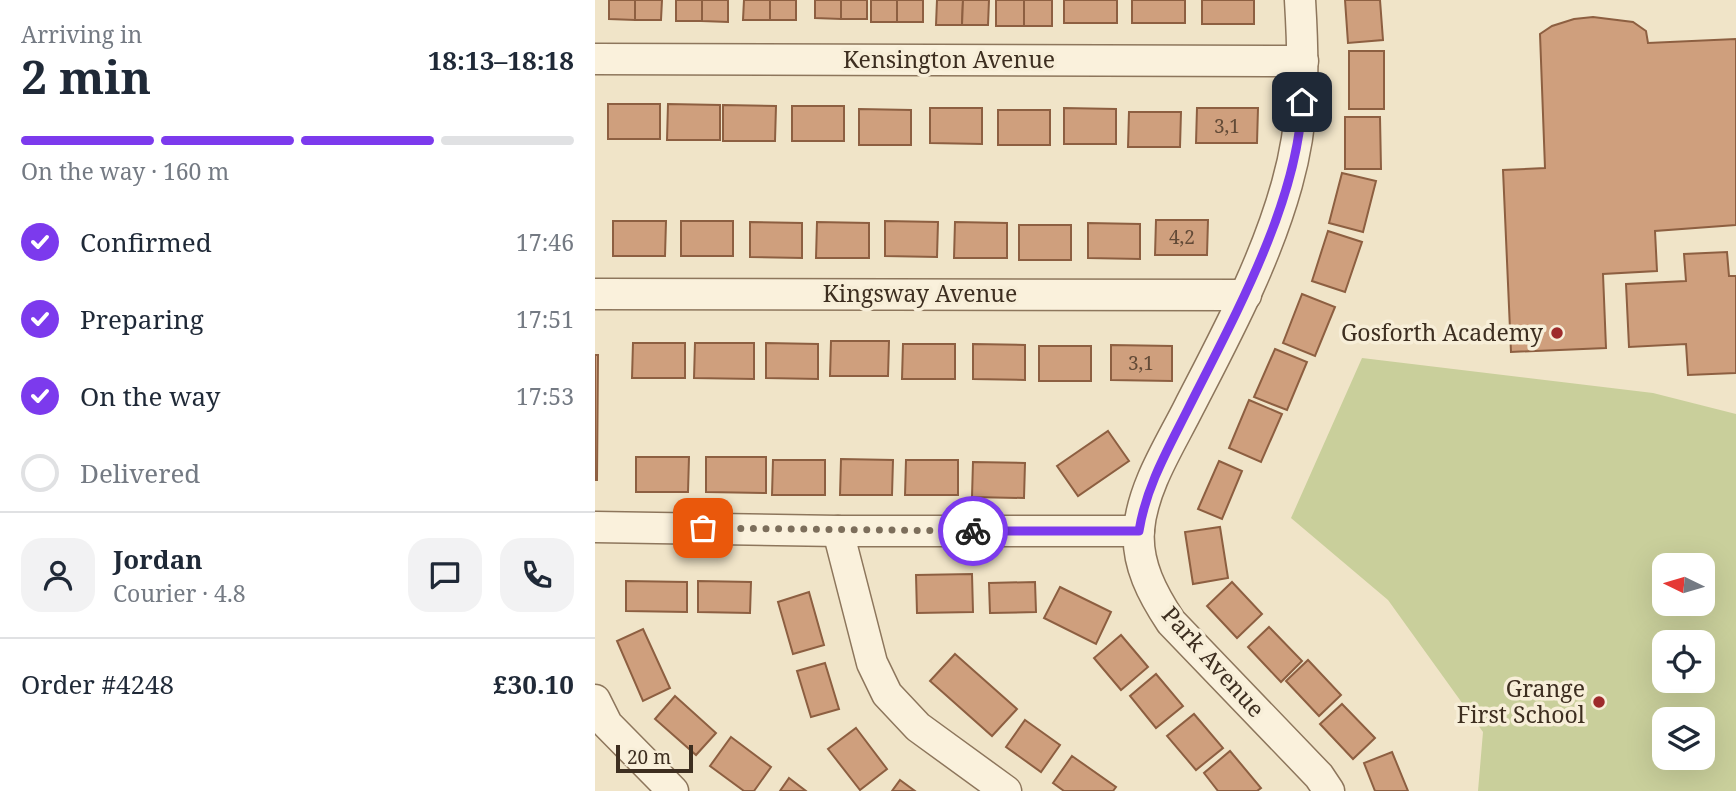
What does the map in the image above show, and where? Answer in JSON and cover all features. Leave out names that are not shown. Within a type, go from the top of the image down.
[{"type":"street","name":"Park Avenue","points":[[1300,0],[1303,61],[1301,122],[1287,184],[1245,295],[1157,471],[1143,504],[1139,531],[1142,565],[1153,595],[1171,622],[1319,776],[1329,791]]},
{"type":"street","name":"Kensington Avenue","points":[[595,59],[1303,61]]},
{"type":"street","name":"Kingsway Avenue","points":[[595,294],[1245,295]]},
{"type":"street","points":[[595,527],[838,531],[1139,531]]},
{"type":"street","points":[[838,531],[872,663],[887,694],[918,727],[1006,791]]},
{"type":"street","points":[[595,700],[607,724],[673,791]]},
{"type":"green space","points":[[1362,358],[1653,393],[1736,414],[1736,791],[1478,791],[1483,732],[1388,600],[1291,518]]},
{"type":"building","points":[[609,0],[635,0],[635,20],[609,19]]},
{"type":"building","points":[[635,0],[662,0],[661,20],[635,20]]},
{"type":"building","points":[[676,0],[702,0],[702,21],[676,21]]},
{"type":"building","points":[[702,0],[728,0],[728,22],[702,21]]},
{"type":"building","points":[[744,0],[770,0],[770,20],[743,20]]},
{"type":"building","points":[[770,0],[796,0],[796,20],[770,20]]},
{"type":"building","points":[[815,0],[841,0],[841,19],[815,18]]},
{"type":"building","points":[[841,0],[867,0],[867,19],[841,19]]},
{"type":"building","points":[[871,0],[897,0],[897,22],[871,22]]},
{"type":"building","points":[[897,0],[923,0],[923,22],[897,22]]},
{"type":"building","points":[[937,0],[963,0],[962,25],[936,25]]},
{"type":"building","points":[[963,0],[989,0],[988,25],[962,25]]},
{"type":"building","points":[[996,0],[1024,0],[1024,26],[996,26]]},
{"type":"building","points":[[1024,0],[1052,0],[1052,26],[1024,26]]},
{"type":"building","points":[[1064,0],[1117,0],[1117,23],[1064,23]]},
{"type":"building","points":[[1132,0],[1185,0],[1185,23],[1132,23]]},
{"type":"building","points":[[1202,0],[1254,0],[1254,24],[1202,24]]},
{"type":"building","points":[[1345,0],[1380,0],[1383,40],[1348,43]]},
{"type":"building","points":[[1593,17],[1633,22],[1646,31],[1648,43],[1736,39],[1736,225],[1655,231],[1657,271],[1603,274],[1606,348],[1511,352],[1503,170],[1545,168],[1540,34],[1552,26],[1574,19]]},
{"type":"building","points":[[1349,51],[1384,51],[1384,109],[1349,109]]},
{"type":"building","points":[[608,104],[660,104],[660,139],[608,139]]},
{"type":"building","points":[[668,104],[720,105],[720,140],[667,140]]},
{"type":"building","points":[[723,105],[776,106],[775,141],[723,141]]},
{"type":"building","points":[[792,106],[844,106],[844,141],[792,141]]},
{"type":"building","points":[[930,108],[982,108],[982,144],[930,143]]},
{"type":"building","points":[[1064,108],[1116,109],[1116,144],[1064,144]]},
{"type":"building","points":[[1197,108],[1258,108],[1257,143],[1196,143]]},
{"type":"building","points":[[859,109],[911,110],[911,145],[859,145]]},
{"type":"building","points":[[998,110],[1050,110],[1050,145],[998,145]]},
{"type":"building","points":[[1129,112],[1181,112],[1180,147],[1128,147]]},
{"type":"building","points":[[1345,117],[1380,117],[1381,169],[1345,169]]},
{"type":"building","points":[[1342,173],[1376,181],[1363,232],[1329,223]]},
{"type":"building","points":[[1156,220],[1208,220],[1207,255],[1155,255]]},
{"type":"building","points":[[613,221],[666,221],[665,256],[613,256]]},
{"type":"building","points":[[681,221],[733,221],[733,256],[681,256]]},
{"type":"building","points":[[885,221],[938,222],[937,257],[885,256]]},
{"type":"building","points":[[750,222],[802,223],[802,258],[750,257]]},
{"type":"building","points":[[817,222],[869,223],[869,258],[816,258]]},
{"type":"building","points":[[955,222],[1007,223],[1007,258],[954,258]]},
{"type":"building","points":[[1088,223],[1140,224],[1140,259],[1088,258]]},
{"type":"building","points":[[1019,225],[1071,225],[1071,260],[1019,260]]},
{"type":"building","points":[[1328,231],[1362,242],[1345,292],[1312,281]]},
{"type":"building","points":[[1727,252],[1729,276],[1736,276],[1736,373],[1688,375],[1686,344],[1629,347],[1626,284],[1686,281],[1684,254]]},
{"type":"building","points":[[1302,294],[1335,307],[1315,356],[1283,343]]},
{"type":"building","points":[[831,341],[889,341],[888,376],[830,376]]},
{"type":"building","points":[[633,343],[685,343],[685,378],[632,378]]},
{"type":"building","points":[[695,343],[754,343],[754,379],[694,378]]},
{"type":"building","points":[[766,343],[818,344],[818,379],[766,378]]},
{"type":"building","points":[[903,344],[955,344],[955,379],[902,379]]},
{"type":"building","points":[[973,344],[1025,345],[1025,380],[973,379]]},
{"type":"building","points":[[1111,345],[1172,346],[1172,381],[1111,380]]},
{"type":"building","points":[[1039,346],[1091,346],[1091,381],[1039,381]]},
{"type":"building","points":[[1275,349],[1307,362],[1287,410],[1254,397]]},
{"type":"building","points":[[595,355],[598,355],[597,480],[595,480]]},
{"type":"building","points":[[1249,400],[1282,414],[1261,462],[1229,448]]},
{"type":"building","points":[[1108,431],[1129,461],[1078,496],[1057,466]]},
{"type":"building","points":[[636,457],[689,457],[688,492],[636,492]]},
{"type":"building","points":[[706,457],[766,457],[766,493],[706,492]]},
{"type":"building","points":[[841,459],[893,460],[892,495],[840,495]]},
{"type":"building","points":[[773,460],[825,460],[825,495],[772,495]]},
{"type":"building","points":[[906,460],[958,460],[958,495],[905,495]]},
{"type":"building","points":[[1219,461],[1242,471],[1222,519],[1198,509]]},
{"type":"building","points":[[973,462],[1025,463],[1024,498],[972,497]]},
{"type":"building","points":[[1220,527],[1228,578],[1193,584],[1185,532]]},
{"type":"building","points":[[972,574],[973,612],[917,613],[916,575]]},
{"type":"building","points":[[626,581],[687,582],[687,612],[626,611]]},
{"type":"building","points":[[698,581],[751,582],[750,613],[698,612]]},
{"type":"building","points":[[1035,582],[1036,612],[990,613],[989,583]]},
{"type":"building","points":[[1232,582],[1262,614],[1237,638],[1207,606]]},
{"type":"building","points":[[1060,587],[1111,612],[1096,644],[1044,618]]},
{"type":"building","points":[[809,592],[824,645],[793,654],[778,602]]},
{"type":"building","points":[[1269,627],[1302,661],[1281,682],[1248,647]]},
{"type":"building","points":[[643,629],[670,688],[643,701],[617,641]]},
{"type":"building","points":[[1121,635],[1148,667],[1121,690],[1094,658]]},
{"type":"building","points":[[955,654],[1017,709],[992,736],[930,681]]},
{"type":"building","points":[[1308,660],[1341,695],[1319,716],[1286,681]]},
{"type":"building","points":[[825,663],[839,709],[811,717],[797,671]]},
{"type":"building","points":[[1156,674],[1183,706],[1156,728],[1130,696]]},
{"type":"building","points":[[675,696],[716,733],[696,755],[655,719]]},
{"type":"building","points":[[1342,704],[1375,738],[1353,759],[1320,724]]},
{"type":"building","points":[[1194,714],[1223,748],[1196,770],[1167,736]]},
{"type":"building","points":[[1025,720],[1060,745],[1041,772],[1006,747]]},
{"type":"building","points":[[856,728],[887,769],[860,790],[828,749]]},
{"type":"building","points":[[731,737],[771,767],[754,791],[744,791],[710,766]]},
{"type":"building","points":[[1230,751],[1261,788],[1257,791],[1218,791],[1204,773]]},
{"type":"building","points":[[1392,752],[1408,791],[1375,791],[1364,763]]},
{"type":"building","points":[[1072,756],[1116,787],[1113,791],[1064,791],[1053,783]]},
{"type":"building","points":[[789,778],[806,791],[780,791]]},
{"type":"building","points":[[900,780],[915,791],[892,791]]},
{"type":"way so far","points":[[703,528],[973,531]]},
{"type":"place","name":"Gosforth Academy","points":[[1557,333]]},
{"type":"place","name":"Grange First School","points":[[1599,702]]},
{"type":"route","points":[[973,531],[1139,531],[1143,504],[1157,471],[1245,295],[1266,245],[1287,184],[1301,122],[1302,102]]}]
